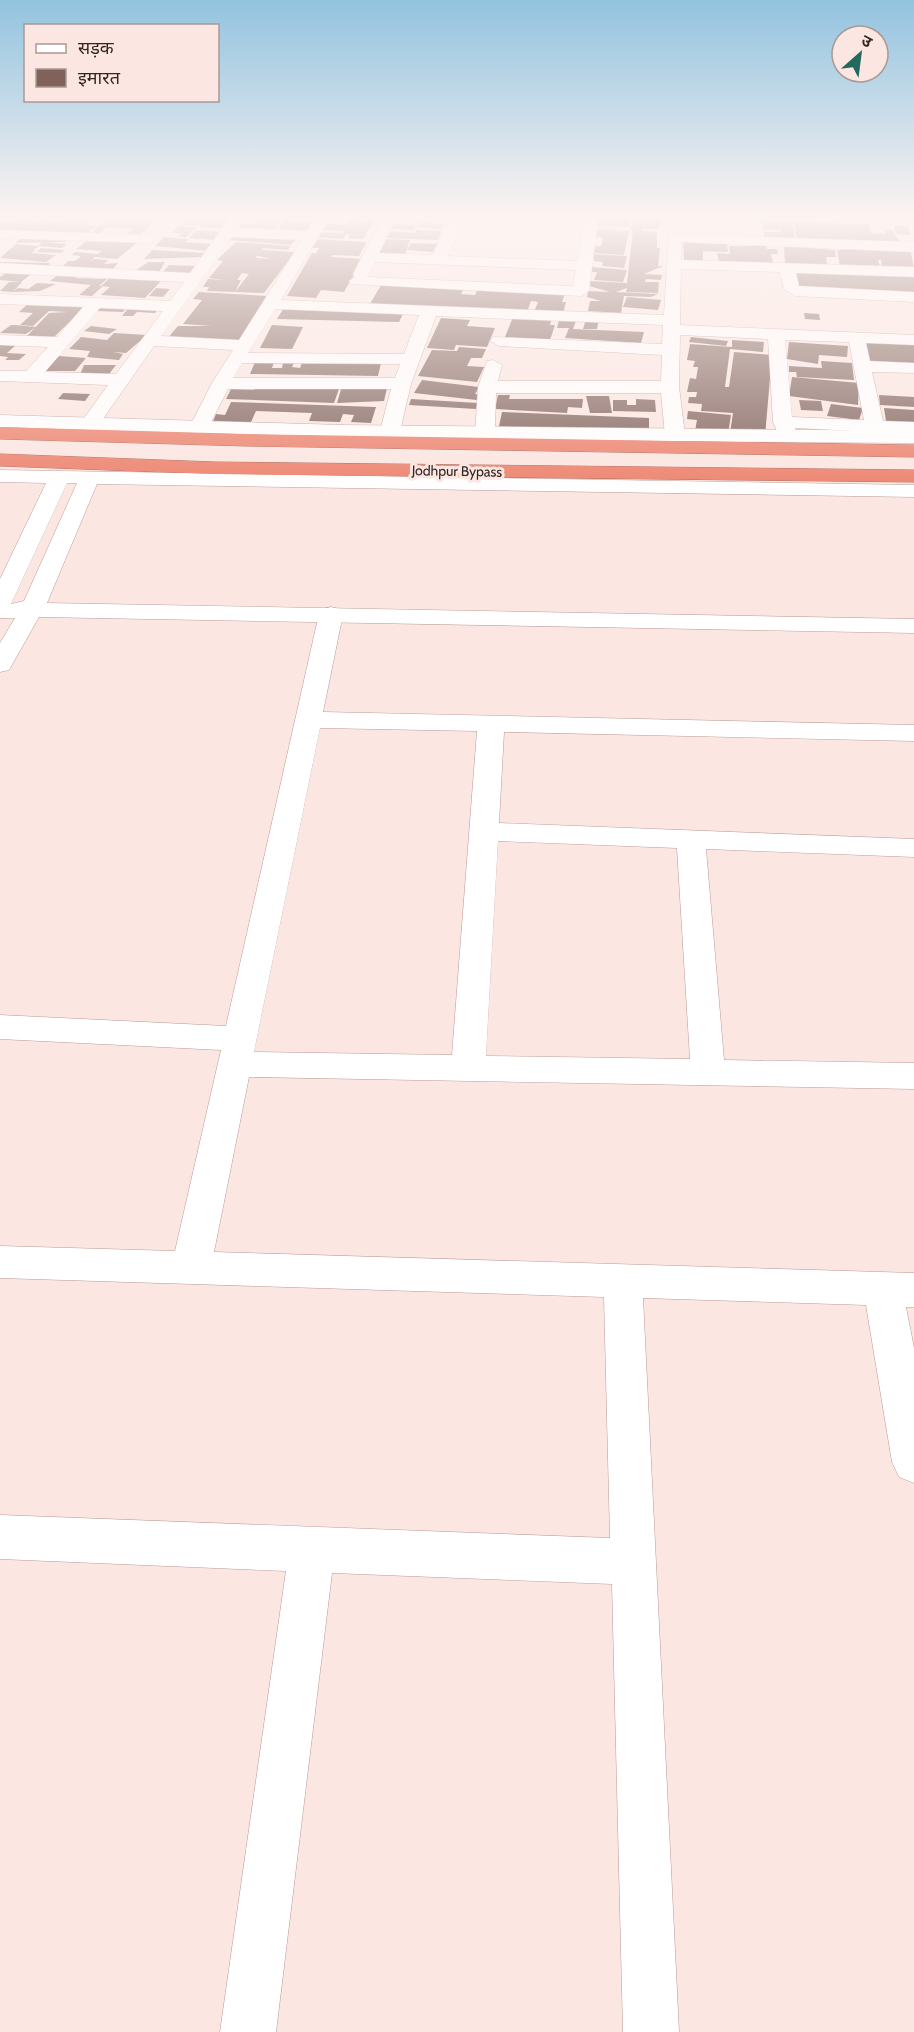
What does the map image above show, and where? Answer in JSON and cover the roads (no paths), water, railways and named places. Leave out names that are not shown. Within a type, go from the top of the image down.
[{"type":"highway","points":[[0,433],[914,451]]},
{"type":"highway","name":"Jodhpur Bypass","points":[[0,460],[215,468],[914,476]]},
{"type":"street","points":[[31,377],[86,314]]},
{"type":"street","points":[[89,424],[167,314]]},
{"type":"street","points":[[199,429],[221,383],[263,314]]},
{"type":"street","points":[[390,431],[402,384],[428,314]]},
{"type":"street","points":[[502,314],[577,316],[776,334],[914,340]]},
{"type":"street","points":[[485,434],[487,387],[506,314]]},
{"type":"street","points":[[672,314],[670,387],[675,435]]},
{"type":"street","points":[[258,323],[279,324]]},
{"type":"street","points":[[400,329],[422,330]]},
{"type":"street","points":[[776,334],[785,429]]},
{"type":"street","points":[[856,337],[875,426]]},
{"type":"street","points":[[0,340],[59,342]]},
{"type":"street","points":[[148,341],[304,358],[411,359]]},
{"type":"street","points":[[499,341],[671,350]]},
{"type":"street","points":[[304,358],[312,342]]},
{"type":"street","points":[[862,366],[914,368]]},
{"type":"street","points":[[0,376],[119,380]]},
{"type":"street","points":[[221,383],[402,384]]},
{"type":"street","points":[[487,387],[670,387]]},
{"type":"street","points":[[0,421],[199,429],[485,434],[675,435],[875,426],[914,428]]},
{"type":"street","points":[[785,429],[914,437]]},
{"type":"street","points":[[0,476],[914,491]]},
{"type":"street","points":[[59,478],[0,604],[80,609],[914,626]]},
{"type":"street","points":[[0,665],[33,606],[89,479]]},
{"type":"street","points":[[33,606],[914,618]]},
{"type":"street","points":[[190,1268],[331,614]]},
{"type":"street","points":[[308,720],[914,733]]},
{"type":"street","points":[[468,1068],[491,724]]},
{"type":"street","points":[[484,831],[914,848]]},
{"type":"street","points":[[691,839],[708,1072]]},
{"type":"street","points":[[0,1027],[237,1052],[468,1068],[914,1076]]},
{"type":"street","points":[[0,1262],[898,1289],[914,1462]]},
{"type":"street","points":[[623,1281],[651,2032]]},
{"type":"street","points":[[0,1537],[634,1562]]},
{"type":"street","points":[[248,2032],[312,1550]]}]
